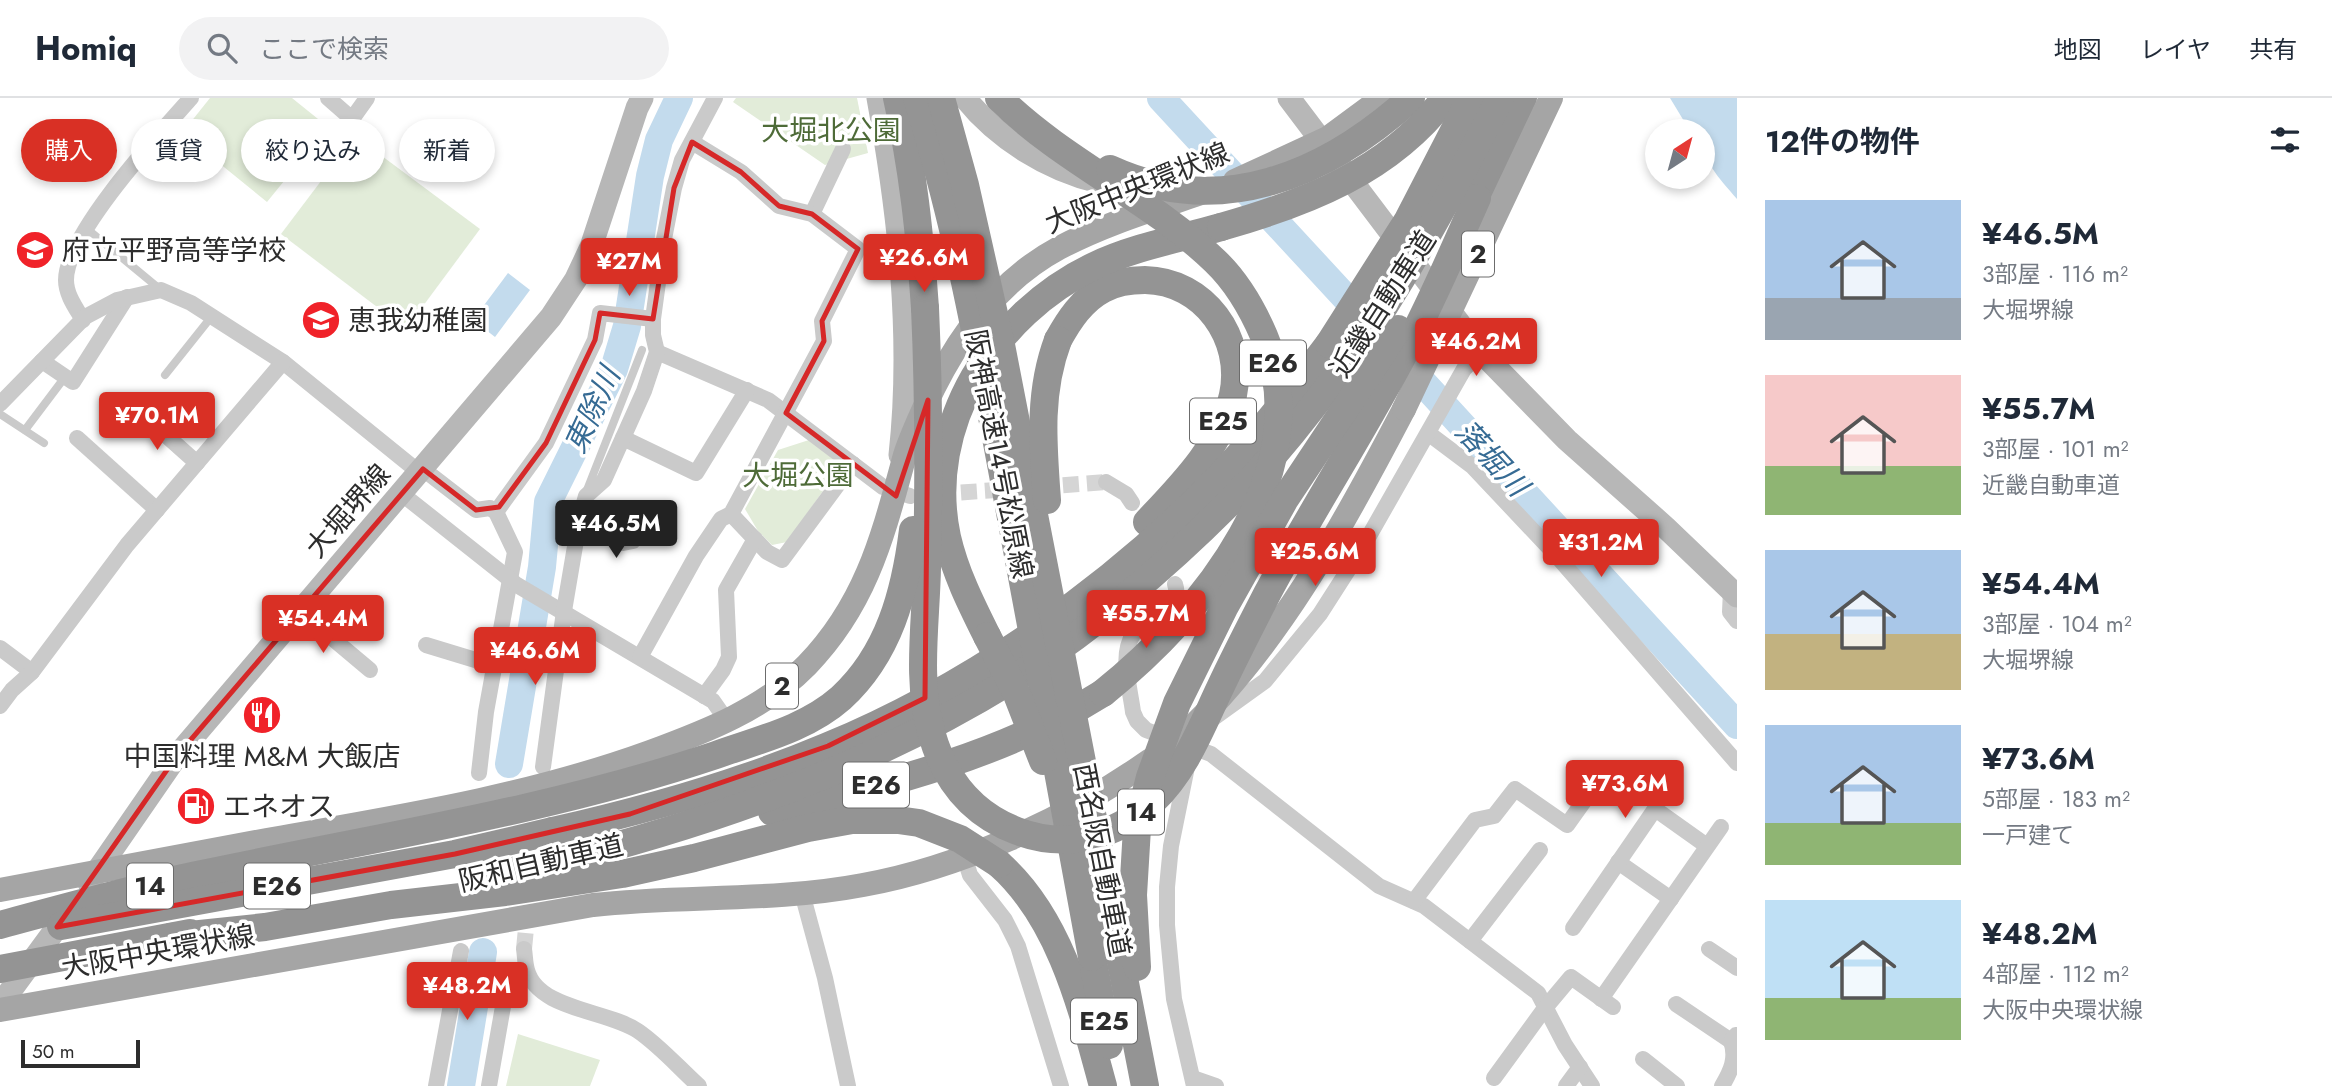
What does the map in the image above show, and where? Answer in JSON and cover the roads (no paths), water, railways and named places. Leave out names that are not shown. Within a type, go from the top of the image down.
[{"type":"highway","name":"14","points":[[897,98],[918,213],[925,309],[928,431],[924,681],[931,732],[941,761],[960,792],[985,815],[1015,830],[1046,839],[1087,838],[1119,826],[1152,802],[1166,787],[1189,751],[1280,569],[1408,345],[1477,198]]},
{"type":"highway","name":"阪神高速14号松原線","points":[[918,98],[948,205],[965,279],[1040,641]]},
{"type":"highway","name":"阪神高速14号松原線","points":[[941,98],[982,258],[1040,641]]},
{"type":"highway","name":"E26","points":[[636,842],[709,828],[831,797],[969,757],[1064,717],[1103,693],[1181,620],[1235,548],[1259,502],[1275,443],[1278,391],[1270,354],[1246,299],[1217,263],[1172,226],[1065,154],[999,98]]},
{"type":"highway","name":"E26","points":[[1025,122],[1089,160],[1132,179],[1165,188],[1210,191],[1259,185],[1304,171],[1364,137],[1411,98]]},
{"type":"highway","points":[[1082,902],[1037,743],[1016,692],[967,598],[947,537],[943,479],[953,425],[962,399],[976,372],[1018,319],[1068,280],[1123,255],[1288,206],[1355,176],[1412,134],[1445,98]]},
{"type":"highway","name":"近畿自動車道","points":[[1040,641],[1099,618],[1140,585],[1227,505],[1296,428],[1340,351],[1471,98]]},
{"type":"highway","name":"近畿自動車道","points":[[1340,351],[1395,292],[1424,243],[1500,98]]},
{"type":"highway","name":"E25","points":[[1152,1086],[1138,980],[1134,862],[1137,828],[1162,740],[1194,666],[1273,520],[1408,313],[1477,198],[1523,98]]},
{"type":"highway","name":"E25","points":[[1040,641],[1124,547],[1174,493],[1209,448],[1233,395],[1235,366],[1223,327],[1203,302],[1173,285],[1136,280],[1104,288],[1078,309],[1058,340],[1046,377],[1042,418],[1047,511],[1052,550],[1084,735],[1086,776]]},
{"type":"highway","name":"14","points":[[0,925],[199,874],[563,799],[686,765],[798,726],[822,713],[858,680],[874,657],[888,634],[903,587],[916,509],[925,309]]},
{"type":"highway","name":"西名阪自動車道","points":[[1040,641],[1086,776],[1145,1086]]},
{"type":"highway","name":"西名阪自動車道","points":[[1040,641],[1082,902],[1116,1086]]},
{"type":"highway","name":"阪和自動車道","points":[[0,938],[455,854],[630,814],[828,746],[1040,641]]},
{"type":"highway","name":"阪和自動車道","points":[[0,969],[551,863],[636,842],[758,801],[851,764],[966,706],[1040,641]]},
{"type":"highway","name":"E26","points":[[171,937],[265,927],[391,905],[505,892],[622,874],[830,824],[874,819],[919,823],[961,839],[984,853],[1011,875],[1028,895],[1056,944],[1070,977],[1103,1086]]},
{"type":"main road","name":"大堀堺線","points":[[0,1007],[176,757],[551,317],[576,279],[591,247],[636,108],[642,98]]},
{"type":"main road","points":[[878,98],[892,190],[900,270],[904,341],[903,495]]},
{"type":"main road","points":[[965,98],[978,114],[1030,154],[1091,180],[1126,189],[1153,191],[1231,183]]},
{"type":"main road","points":[[1289,98],[1482,352],[1567,440],[1734,593]]},
{"type":"main road","name":"大阪中央環状線","points":[[0,890],[449,808],[558,782],[629,759],[727,721],[769,697],[807,665],[836,630],[864,582],[903,495],[906,452],[937,380],[965,334],[986,307],[1012,281],[1041,259],[1082,236],[1231,183],[1304,151],[1328,138],[1382,98]]},
{"type":"main road","name":"大阪中央環状線","points":[[0,1007],[593,905],[646,899],[757,897],[862,886],[920,872],[964,856],[1080,805],[1176,742],[1203,716],[1246,665],[1307,580],[1364,485],[1404,409],[1551,98]]},
{"type":"street","points":[[83,320],[68,294],[66,278],[79,237],[139,158],[191,98]]},
{"type":"street","points":[[328,98],[352,119],[367,98]]},
{"type":"street","points":[[543,766],[580,517],[586,496],[604,480],[644,391],[664,239],[674,188],[682,160],[715,98]]},
{"type":"street","points":[[640,657],[696,556],[721,519],[731,514],[786,414],[824,341],[822,321],[858,249],[811,214],[779,206],[741,172],[692,142]]},
{"type":"street","points":[[811,214],[843,149]]},
{"type":"street","points":[[0,404],[83,320],[117,300],[161,290],[191,303],[283,362],[421,471],[476,510],[491,508],[496,512],[515,552],[514,583],[486,712],[479,773]]},
{"type":"street","points":[[42,361],[74,382],[127,297]]},
{"type":"street","points":[[496,512],[546,443],[572,394],[595,340],[600,313],[653,319]]},
{"type":"street","points":[[650,351],[747,390],[786,414],[883,487],[903,495]]},
{"type":"street","points":[[1176,742],[1231,708],[1265,681],[1293,649],[1342,581],[1464,369],[1482,352]]},
{"type":"street","points":[[0,706],[12,690],[32,672],[128,545],[283,362]]},
{"type":"street","points":[[623,438],[696,473],[747,390]]},
{"type":"street","points":[[142,414],[197,463]]},
{"type":"street","points":[[1432,426],[1555,554],[1737,762]]},
{"type":"street","points":[[77,438],[157,510]]},
{"type":"street","points":[[731,514],[767,552],[782,560],[853,464]]},
{"type":"street","points":[[1106,482],[1126,494],[1132,503]]},
{"type":"street","points":[[402,494],[514,583],[713,701],[727,721]]},
{"type":"street","points":[[580,517],[623,543],[634,541],[642,526]]},
{"type":"street","points":[[704,696],[729,657],[726,590],[755,539]]},
{"type":"street","points":[[1175,584],[1178,592],[1176,601],[1170,608],[1145,621],[1136,630],[1127,647],[1133,712],[1137,721],[1146,730],[1210,754],[1379,886],[1424,906],[1538,993],[1592,1086]]},
{"type":"street","points":[[1734,593],[1730,612],[1737,621]]},
{"type":"street","points":[[301,612],[370,670]]},
{"type":"street","points":[[426,645],[495,666]]},
{"type":"street","points":[[0,648],[32,672]]},
{"type":"street","points":[[1176,742],[1187,769],[1171,846],[1167,887],[1167,925],[1174,999],[1193,1082],[1216,1086]]},
{"type":"street","points":[[1414,901],[1475,820],[1494,816],[1515,789],[1567,825],[1599,780],[1617,792]]},
{"type":"street","points":[[1573,929],[1655,809],[1707,846]]},
{"type":"street","points":[[1494,1078],[1571,977],[1607,1003],[1671,898],[1721,827]]},
{"type":"street","points":[[1470,941],[1540,850]]},
{"type":"street","points":[[964,856],[970,875],[1005,920],[1018,946],[1061,1086]]},
{"type":"street","points":[[1618,862],[1671,898]]},
{"type":"street","points":[[802,893],[825,978],[848,1086]]},
{"type":"street","points":[[524,948],[527,972],[539,992],[562,1003],[618,1020],[639,1032],[699,1086]]},
{"type":"street","points":[[1709,949],[1737,968]]},
{"type":"street","points":[[436,1086],[461,951]]},
{"type":"street","points":[[489,1086],[508,978],[527,972]]},
{"type":"street","points":[[1675,1004],[1734,1037],[1735,1063],[1722,1086]]},
{"type":"street","points":[[1643,1059],[1677,1086]]},
{"type":"street","points":[[1566,1086],[1580,1067]]},
{"type":"lane","points":[[86,228],[161,290]]},
{"type":"lane","points":[[165,375],[212,316]]},
{"type":"lane","points":[[586,496],[591,476],[650,351]]},
{"type":"lane","points":[[25,430],[65,377]]},
{"type":"lane","points":[[0,414],[44,443]]},
{"type":"water","points":[[1670,98],[1737,98],[1737,199],[1715,173],[1715,119],[1683,119]]},
{"type":"water","points":[[508,273],[530,290],[495,337],[473,320]]},
{"type":"waterway","name":"東除川","points":[[509,764],[542,567],[548,502],[614,369],[627,326],[650,176],[659,140],[679,98]]},
{"type":"waterway","name":"落堀川","points":[[1161,98],[1369,323]]},
{"type":"waterway","name":"落堀川","points":[[1403,361],[1737,725]]},
{"type":"waterway","name":"東除川","points":[[461,1086],[483,952]]},
{"type":"tunnel","points":[[1039,487],[1106,482]]},
{"type":"tunnel","points":[[937,494],[1013,489]]},
{"type":"tunnel","points":[[524,949],[528,908]]},
{"type":"place","name":"府立平野高等学校","points":[[35,250]]},
{"type":"place","name":"恵我幼稚園","points":[[321,320]]},
{"type":"place","name":"中国料理 M&M 大飯店","points":[[262,715]]},
{"type":"place","name":"エネオス","points":[[196,806]]},
{"type":"park label","name":"大堀北公園","points":[[831,130]]},
{"type":"park label","name":"大堀公園","points":[[798,475]]}]
